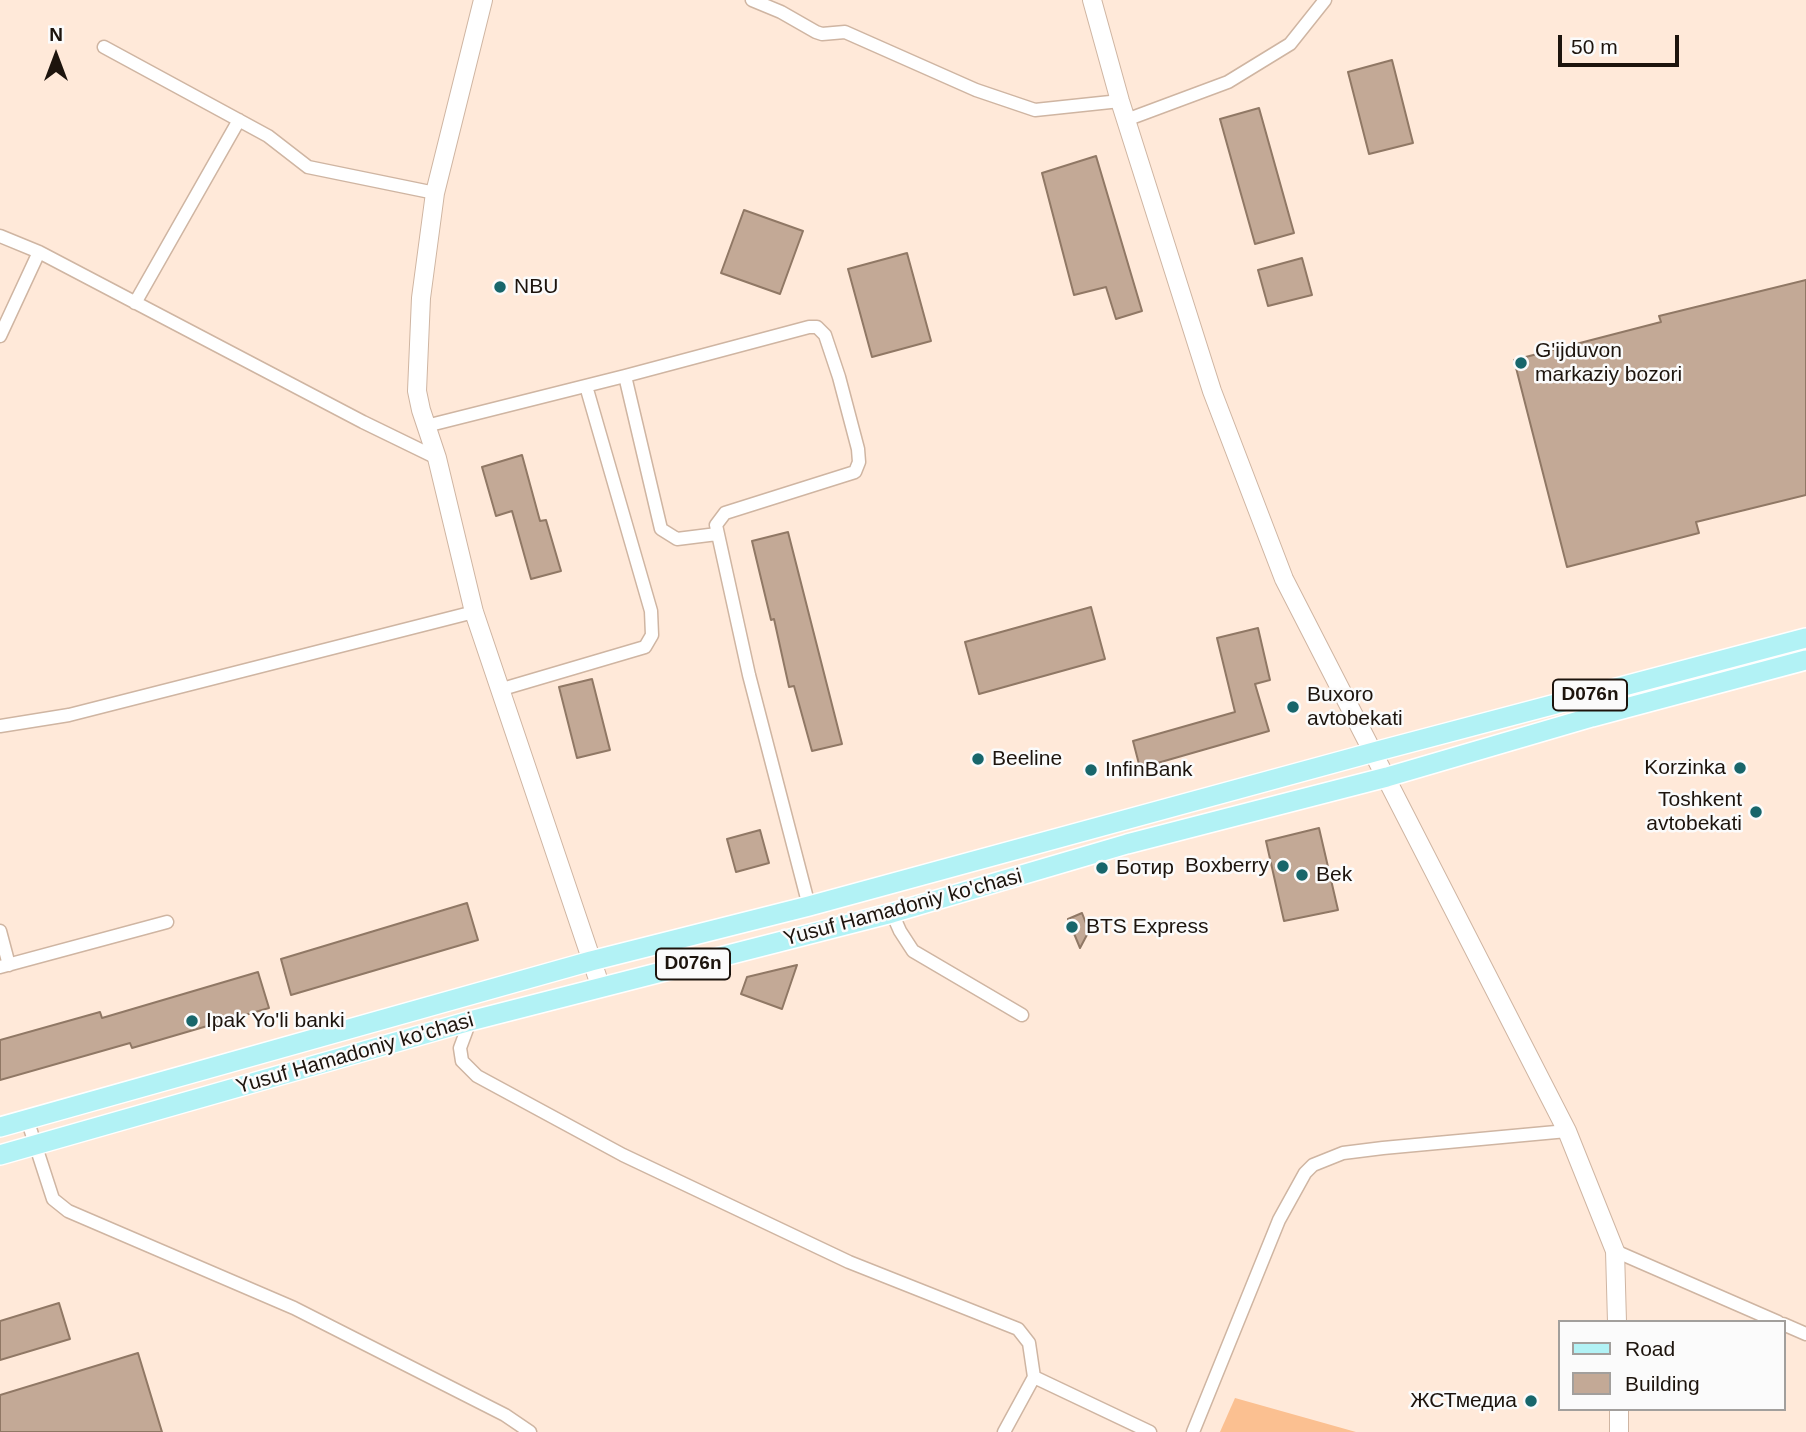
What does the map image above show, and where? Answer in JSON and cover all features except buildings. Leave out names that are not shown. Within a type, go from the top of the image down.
[{"type":"main road","points":[[483,0],[435,193],[421,298],[417,391],[437,458],[474,612],[601,988]]},
{"type":"main road","points":[[1092,0],[1119,101],[1212,391],[1284,579],[1567,1131],[1615,1251],[1617,1320]]},
{"type":"main road","name":"Yusuf Hamadoniy ko'chasi","points":[[0,1128],[591,961],[809,906],[1806,638]]},
{"type":"main road","name":"Yusuf Hamadoniy ko'chasi","points":[[0,1155],[470,1021],[892,913],[1127,845],[1387,777],[1806,660]]},
{"type":"main road","points":[[1619,1411],[1619,1432]]},
{"type":"street","points":[[752,0],[781,12],[816,32],[849,33],[976,90],[1035,110],[1119,101]]},
{"type":"street","points":[[1126,120],[1228,82],[1290,44],[1325,0]]},
{"type":"street","points":[[104,47],[274,140],[312,168],[435,193]]},
{"type":"street","points":[[135,303],[239,120]]},
{"type":"street","points":[[0,236],[38,252],[437,458]]},
{"type":"street","points":[[0,336],[38,252]]},
{"type":"street","points":[[426,426],[809,327],[817,327],[825,335],[858,449],[858,467],[848,476],[725,513],[718,520],[717,534],[749,675],[809,906]]},
{"type":"street","points":[[625,376],[661,529],[677,539],[717,534]]},
{"type":"street","points":[[499,690],[645,647],[652,635],[651,611],[586,386]]},
{"type":"street","points":[[0,726],[69,715],[474,612]]},
{"type":"street","points":[[892,913],[913,951],[1021,1015]]},
{"type":"street","points":[[0,931],[4,966],[167,922]]},
{"type":"street","points":[[470,1021],[460,1048],[462,1061],[477,1076],[623,1154],[849,1262],[1018,1329],[1029,1343],[1034,1377],[1004,1432]]},
{"type":"street","points":[[27,1119],[53,1199],[68,1211],[294,1308],[505,1415],[530,1432]]},
{"type":"street","points":[[1194,1432],[1279,1220],[1305,1172],[1313,1165],[1343,1153],[1383,1147],[1567,1131]]},
{"type":"street","points":[[1615,1251],[1773,1320]]},
{"type":"street","points":[[1785,1325],[1806,1334]]},
{"type":"street","points":[[1034,1377],[1150,1432]]},
{"type":"shaded area","points":[[1235,1398],[1356,1432],[1220,1432]]},
{"type":"place","name":"NBU","points":[[500,287]]},
{"type":"place","name":"G'ijduvon markaziy bozori","points":[[1521,363]]},
{"type":"place","name":"Buxoro avtobekati","points":[[1293,707]]},
{"type":"place","name":"Beeline","points":[[978,759]]},
{"type":"place","name":"Korzinka","points":[[1740,768]]},
{"type":"place","name":"InfinBank","points":[[1091,770]]},
{"type":"place","name":"Toshkent avtobekati","points":[[1756,812]]},
{"type":"place","name":"Boxberry","points":[[1283,866]]},
{"type":"place","name":"Ботир","points":[[1102,868]]},
{"type":"place","name":"Bek","points":[[1302,875]]},
{"type":"place","name":"BTS Express","points":[[1072,927]]},
{"type":"place","name":"Ipak Yo'li banki","points":[[192,1021]]},
{"type":"place","name":"ЖСТмедиа","points":[[1531,1401]]}]
